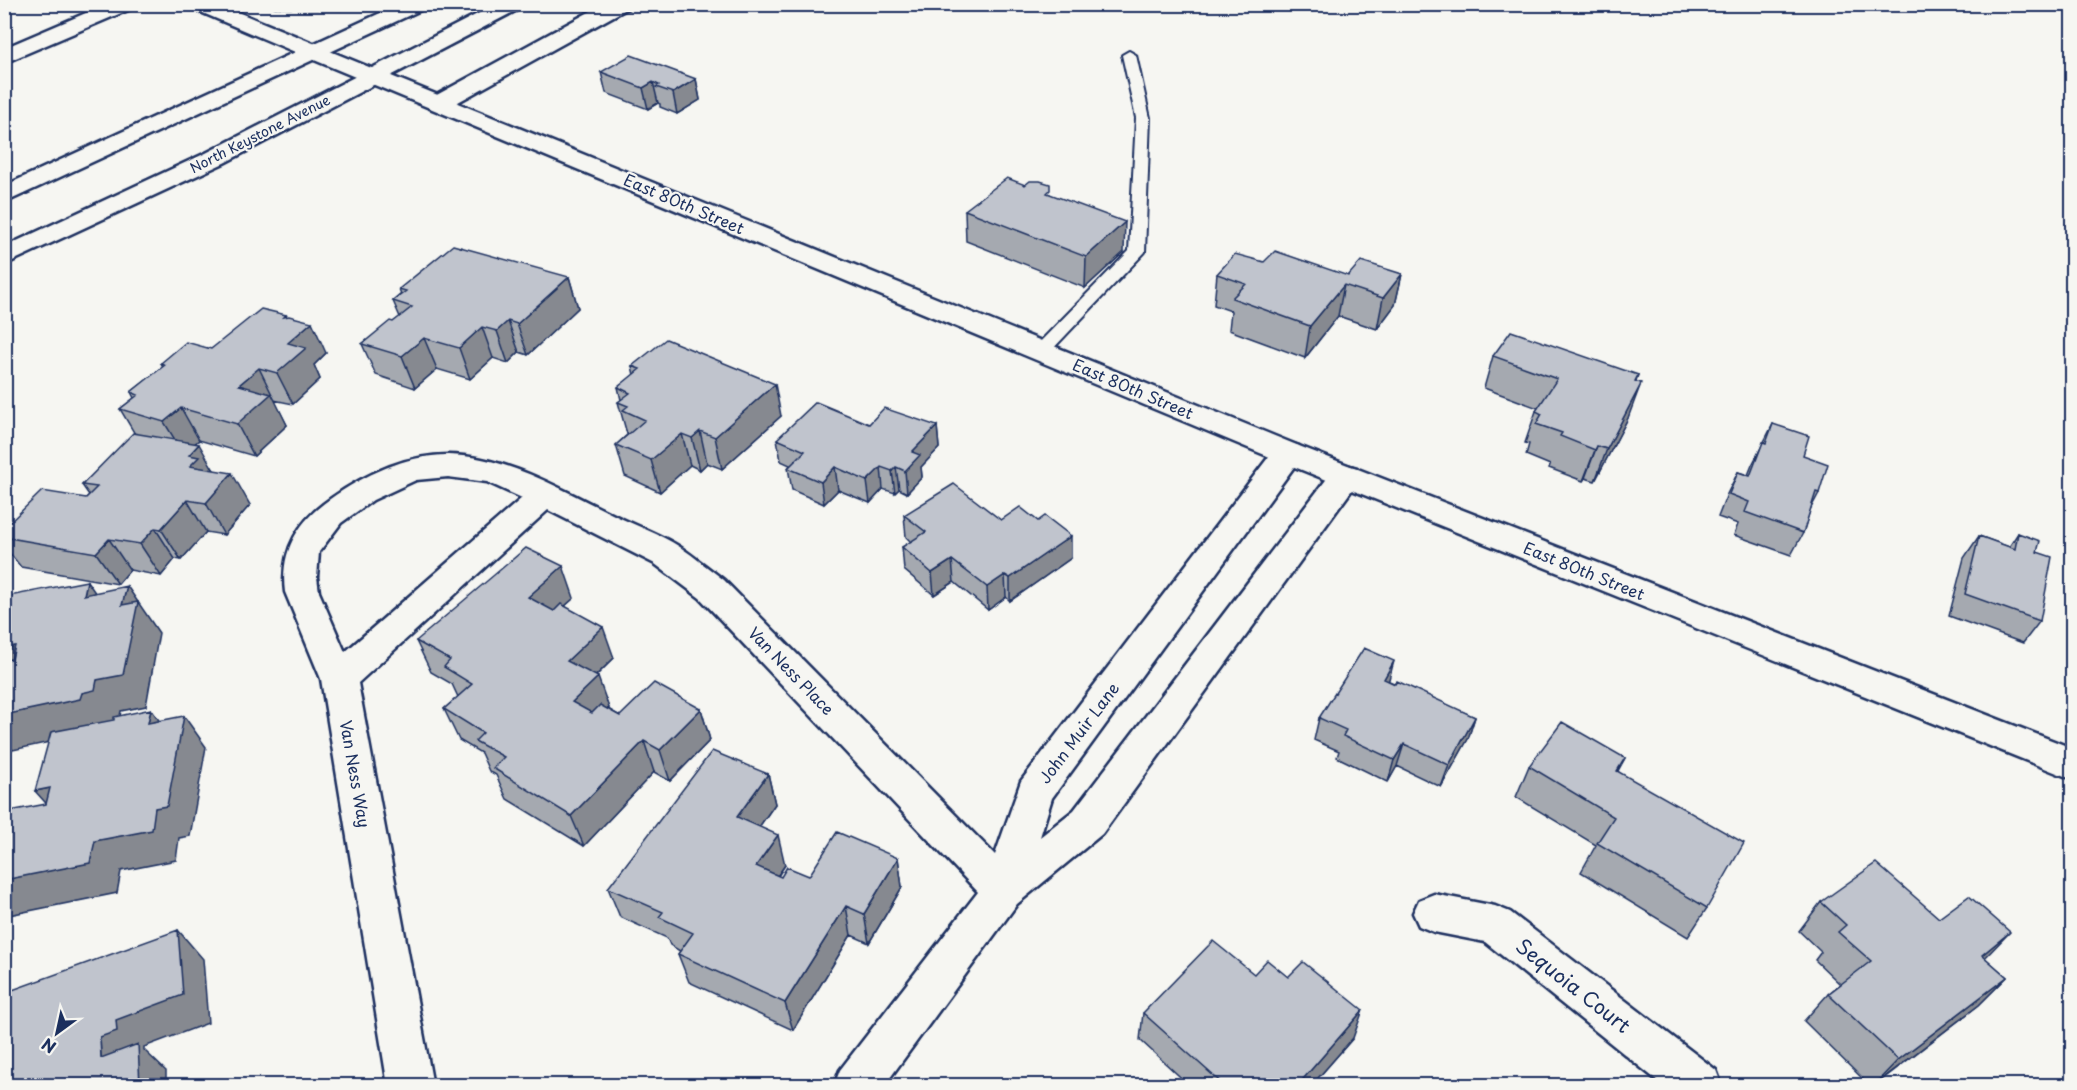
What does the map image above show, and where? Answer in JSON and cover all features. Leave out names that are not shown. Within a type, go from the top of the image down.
[{"type":"street","points":[[4,56],[126,4]]},
{"type":"street","name":"East 80th Street","points":[[198,4],[441,102],[1346,477],[2073,765]]},
{"type":"street","points":[[4,196],[418,4]]},
{"type":"street","name":"North Keystone Avenue","points":[[4,257],[215,158],[514,4]]},
{"type":"street","points":[[441,102],[621,4]]},
{"type":"street","name":"John Muir Lane","points":[[856,1086],[1003,891],[1035,792],[1288,453]]},
{"type":"street","name":"Van Ness Place","points":[[362,492],[395,476],[414,470],[448,466],[493,472],[667,555],[712,589],[1003,891]]},
{"type":"street","points":[[1003,891],[1088,822],[1346,477]]},
{"type":"street","name":"Van Ness Way","points":[[362,492],[330,516],[315,532],[303,551],[300,577],[302,592],[339,679],[411,1086]]},
{"type":"street","points":[[339,679],[545,495]]},
{"type":"street","name":"Sequoia Court","points":[[1434,913],[1495,925],[1700,1086]]},
{"type":"lane","points":[[1041,351],[1137,252],[1143,118],[1129,55]]},
{"type":"shaded area","points":[[220,5],[360,5],[340,10]]},
{"type":"building","points":[[631,55],[696,79],[673,93],[656,87],[659,85],[653,82],[643,88],[601,72]]},
{"type":"building","points":[[1007,178],[1025,185],[1030,181],[1050,184],[1050,190],[1047,193],[1125,222],[1086,257],[965,210]]},
{"type":"building","points":[[453,245],[569,277],[517,324],[508,321],[497,331],[482,327],[459,348],[424,338],[402,356],[362,344],[390,321],[393,322],[412,307],[393,301],[406,291],[399,289]]},
{"type":"building","points":[[1275,251],[1348,276],[1361,261],[1402,274],[1383,298],[1344,285],[1310,326],[1232,298],[1246,284],[1217,274],[1235,254],[1264,262]]},
{"type":"building","points":[[261,309],[286,315],[284,317],[289,316],[312,322],[288,343],[306,348],[277,373],[259,368],[239,385],[271,394],[237,424],[181,408],[164,422],[120,409],[138,395],[131,392],[165,365],[161,363],[186,342],[211,349]]},
{"type":"building","points":[[1511,331],[1638,375],[1635,381],[1641,383],[1640,386],[1607,449],[1597,446],[1595,450],[1560,436],[1562,433],[1536,424],[1542,414],[1536,411],[1557,379],[1493,356]]},
{"type":"building","points":[[666,339],[775,384],[715,437],[700,431],[692,438],[682,434],[651,460],[616,445],[645,420],[623,410],[628,406],[618,402],[630,393],[618,387],[640,369],[632,366]]},
{"type":"building","points":[[816,402],[869,424],[884,408],[937,426],[912,452],[920,455],[905,471],[896,467],[892,471],[881,467],[867,481],[835,467],[821,482],[788,468],[805,451],[777,439]]},
{"type":"building","points":[[1773,424],[1809,436],[1803,455],[1828,464],[1803,533],[1745,512],[1749,502],[1729,494],[1738,472],[1750,476],[1763,442],[1766,443]]},
{"type":"building","points":[[133,433],[199,444],[189,455],[199,457],[190,466],[232,473],[206,503],[187,500],[161,529],[155,528],[140,544],[109,539],[96,553],[4,537],[4,528],[42,491],[86,498],[97,487],[82,485]]},
{"type":"building","points":[[954,484],[1001,520],[1020,507],[1038,521],[1045,516],[1071,536],[1010,578],[1005,575],[987,587],[952,560],[932,573],[902,547],[926,532],[904,515]]},
{"type":"building","points":[[2018,533],[2040,541],[2037,552],[2052,557],[2040,621],[1965,594],[1979,536],[2015,549]]},
{"type":"building","points":[[526,548],[563,566],[528,597],[554,611],[561,604],[603,627],[567,661],[598,677],[572,702],[592,713],[600,705],[620,716],[654,683],[701,709],[660,750],[644,741],[571,816],[493,768],[504,757],[475,741],[483,733],[444,709],[472,684],[444,667],[450,660],[416,641]]},
{"type":"building","points":[[87,581],[84,595],[127,586],[122,605],[138,602],[123,675],[97,680],[95,690],[82,693],[80,699],[4,715],[4,660],[12,659],[15,646],[4,648],[4,597]]},
{"type":"building","points":[[1364,648],[1394,661],[1384,679],[1395,684],[1397,681],[1475,717],[1449,765],[1404,744],[1394,760],[1343,736],[1346,730],[1319,718]]},
{"type":"building","points":[[151,709],[148,723],[184,716],[167,806],[155,808],[152,830],[95,841],[90,863],[4,880],[4,812],[46,804],[50,788],[35,791],[51,732],[114,720],[114,717]]},
{"type":"building","points":[[1562,722],[1625,758],[1617,771],[1744,843],[1707,908],[1597,843],[1614,817],[1529,766]]},
{"type":"building","points":[[712,751],[768,774],[737,817],[778,835],[756,866],[781,877],[787,867],[809,876],[837,832],[898,858],[864,914],[846,906],[785,1003],[678,954],[693,933],[659,917],[663,912],[608,888]]},
{"type":"building","points":[[1876,863],[1939,918],[1969,896],[2010,932],[1982,955],[2007,977],[1898,1060],[1828,994],[1871,961],[1838,932],[1846,925],[1821,902]]},
{"type":"building","points":[[178,930],[183,995],[116,1020],[117,1031],[100,1037],[101,1058],[138,1044],[140,1086],[4,1086],[4,993]]},
{"type":"building","points":[[1213,941],[1254,974],[1267,960],[1288,977],[1303,962],[1363,1010],[1297,1086],[1225,1086],[1143,1013]]}]
